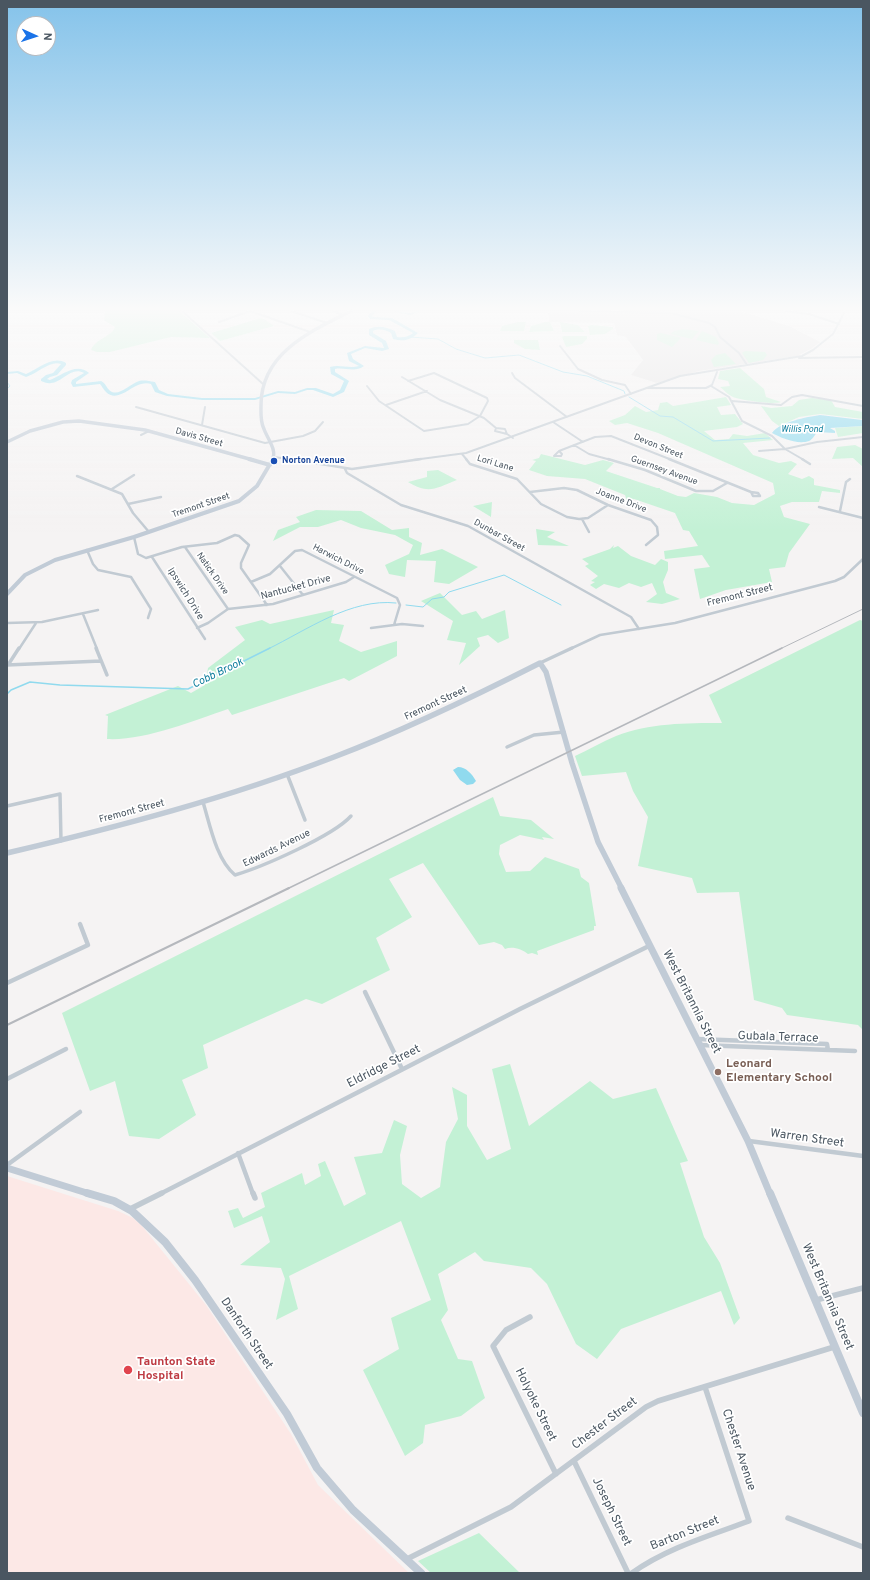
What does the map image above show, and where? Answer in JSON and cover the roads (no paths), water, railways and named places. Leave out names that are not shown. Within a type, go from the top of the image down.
[{"type":"street","points":[[263,385],[261,401],[262,422],[274,457],[345,469],[358,469],[462,454],[513,438],[657,385]]},
{"type":"street","points":[[415,385],[442,401],[480,416],[496,428],[505,429],[507,434]]},
{"type":"street","points":[[367,386],[374,396],[425,431],[465,425],[480,416],[488,400],[457,385]]},
{"type":"street","points":[[524,385],[567,417]]},
{"type":"street","points":[[624,385],[632,394]]},
{"type":"street","points":[[647,388],[698,389],[711,386],[724,393],[732,402],[742,421],[772,436],[785,450],[810,464]]},
{"type":"street","points":[[386,405],[427,391]]},
{"type":"street","points":[[732,402],[781,405],[792,397],[802,395],[863,406]]},
{"type":"street","points":[[136,407],[264,442],[294,438],[313,432],[323,422]]},
{"type":"street","points":[[202,426],[205,408]]},
{"type":"street","name":"Davis Street","points":[[7,442],[30,431],[71,421],[149,431],[180,441],[270,465]]},
{"type":"street","points":[[553,422],[583,442]]},
{"type":"street","points":[[496,428],[495,431],[497,433],[507,434],[513,438]]},
{"type":"street","points":[[141,435],[149,431]]},
{"type":"street","name":"Devon Street","points":[[559,451],[599,436],[613,437],[751,492]]},
{"type":"street","points":[[759,451],[785,450],[817,442],[863,437]]},
{"type":"street","name":"Guernsey Avenue","points":[[574,445],[590,454],[647,470],[696,491],[713,491],[727,483]]},
{"type":"street","name":"Lori Lane","points":[[462,454],[470,464],[517,479],[546,506],[567,517],[582,519]]},
{"type":"street","name":"Tremont Street","points":[[7,594],[23,577],[55,560],[134,537],[242,499],[257,486],[274,457]]},
{"type":"street","name":"Dunbar Street","points":[[345,469],[347,473],[396,502],[468,526],[631,617],[639,629]]},
{"type":"street","points":[[112,489],[134,475]]},
{"type":"street","points":[[77,476],[124,495],[133,513],[149,532]]},
{"type":"street","points":[[840,511],[846,482],[850,479]]},
{"type":"street","name":"Joanne Drive","points":[[530,492],[572,489],[608,505],[654,522],[658,535],[646,545]]},
{"type":"street","points":[[128,504],[161,497]]},
{"type":"street","points":[[589,532],[582,519],[594,515],[608,505]]},
{"type":"street","points":[[819,507],[840,511],[863,518]]},
{"type":"street","points":[[134,537],[138,555],[144,558],[185,547],[211,544],[234,535],[238,535],[249,545],[240,565],[267,605]]},
{"type":"street","name":"Natick Drive","points":[[185,547],[228,609]]},
{"type":"street","points":[[87,550],[96,568],[106,572],[125,574],[132,578],[151,609],[148,618]]},
{"type":"street","name":"Harwich Drive","points":[[251,582],[270,574],[295,551],[301,550],[398,599],[400,605],[394,625]]},
{"type":"street","name":"Ipswich Drive","points":[[152,557],[204,639]]},
{"type":"street","name":"Fremont Street","points":[[7,853],[61,841],[203,802],[287,774],[358,748],[448,710],[540,663],[598,636],[675,623],[835,581],[844,577],[863,559]]},
{"type":"street","points":[[280,566],[303,595]]},
{"type":"street","name":"Nantucket Drive","points":[[197,628],[208,623],[228,609],[267,605],[346,582],[354,577]]},
{"type":"street","points":[[7,623],[36,623],[65,619],[98,610]]},
{"type":"street","points":[[83,614],[107,675]]},
{"type":"street","points":[[8,665],[36,623]]},
{"type":"street","points":[[371,628],[406,624],[423,626]]},
{"type":"street","points":[[8,665],[101,661]]},
{"type":"street","name":"West Britannia Street","points":[[540,663],[546,672],[572,763],[598,842],[748,1141],[863,1413]]},
{"type":"street","points":[[506,747],[534,735],[564,732]]},
{"type":"street","points":[[287,774],[306,820]]},
{"type":"street","points":[[7,806],[60,794],[61,841]]},
{"type":"street","name":"Edwards Avenue","points":[[203,802],[214,837],[228,868],[235,875],[251,871],[344,824],[351,816]]},
{"type":"street","points":[[7,983],[88,945],[80,924]]},
{"type":"street","name":"Eldridge Street","points":[[129,1209],[402,1069],[649,946]]},
{"type":"street","points":[[365,992],[402,1069]]},
{"type":"street","name":"Gubala Terrace","points":[[699,1042],[827,1044],[828,1050]]},
{"type":"street","name":"Gubala Terrace","points":[[699,1042],[855,1051]]},
{"type":"street","points":[[7,1079],[66,1049]]},
{"type":"street","points":[[7,1167],[80,1112]]},
{"type":"street","name":"Warren Street","points":[[748,1141],[863,1156]]},
{"type":"street","points":[[238,1152],[255,1198]]},
{"type":"street","name":"Danforth Street","points":[[7,1167],[109,1199],[129,1209],[143,1220],[161,1238],[206,1296],[287,1414],[312,1461],[328,1482],[342,1498],[421,1573]]},
{"type":"street","points":[[815,1300],[863,1288]]},
{"type":"street","name":"Holyoke Street","points":[[530,1317],[506,1330],[493,1346],[556,1474]]},
{"type":"street","name":"Chester Street","points":[[406,1560],[505,1511],[650,1405],[664,1398],[705,1387],[835,1346]]},
{"type":"street","name":"Chester Avenue","points":[[705,1387],[749,1521]]},
{"type":"street","name":"Joseph Street","points":[[574,1461],[628,1573]]},
{"type":"street","points":[[788,1518],[863,1547]]},
{"type":"street","name":"Barton Street","points":[[632,1573],[650,1560],[749,1521]]},
{"type":"water","name":"Willis Pond","points":[[820,415],[862,420],[863,426],[830,428],[835,431],[835,433],[817,432],[811,440],[805,442],[790,440],[772,433],[787,423]]},
{"type":"water","points":[[458,767],[464,768],[468,771],[476,781],[473,784],[467,785],[460,780],[453,770]]},
{"type":"waterway","points":[[7,389],[10,386],[9,385]]},
{"type":"waterway","points":[[74,385],[75,386],[83,385]]},
{"type":"waterway","points":[[104,385],[108,391],[112,393],[122,392],[134,385]]},
{"type":"waterway","points":[[154,385],[157,391],[167,395],[202,399],[255,399],[278,392],[295,393],[307,389],[314,389],[333,396],[342,391],[345,385]]},
{"type":"waterway","points":[[609,385],[624,391],[625,394]]},
{"type":"waterway","points":[[629,397],[660,416],[673,417],[713,441],[770,438]]},
{"type":"waterway","name":"Cobb Brook","points":[[406,605],[423,607],[432,599],[444,597],[449,592],[504,575],[561,605]]},
{"type":"waterway","name":"Cobb Brook","points":[[268,649],[346,610],[362,605],[396,603]]},
{"type":"waterway","name":"Cobb Brook","points":[[7,694],[11,690],[30,682],[60,685],[188,689],[268,649]]},
{"type":"railway","points":[[780,649],[863,609]]},
{"type":"railway","points":[[287,889],[782,648]]},
{"type":"railway","points":[[7,1025],[289,888]]},
{"type":"place","name":"Norton Avenue","points":[[274,461]]},
{"type":"place","name":"Leonard Elementary School","points":[[718,1072]]},
{"type":"place","name":"Taunton State Hospital","points":[[128,1370]]}]
